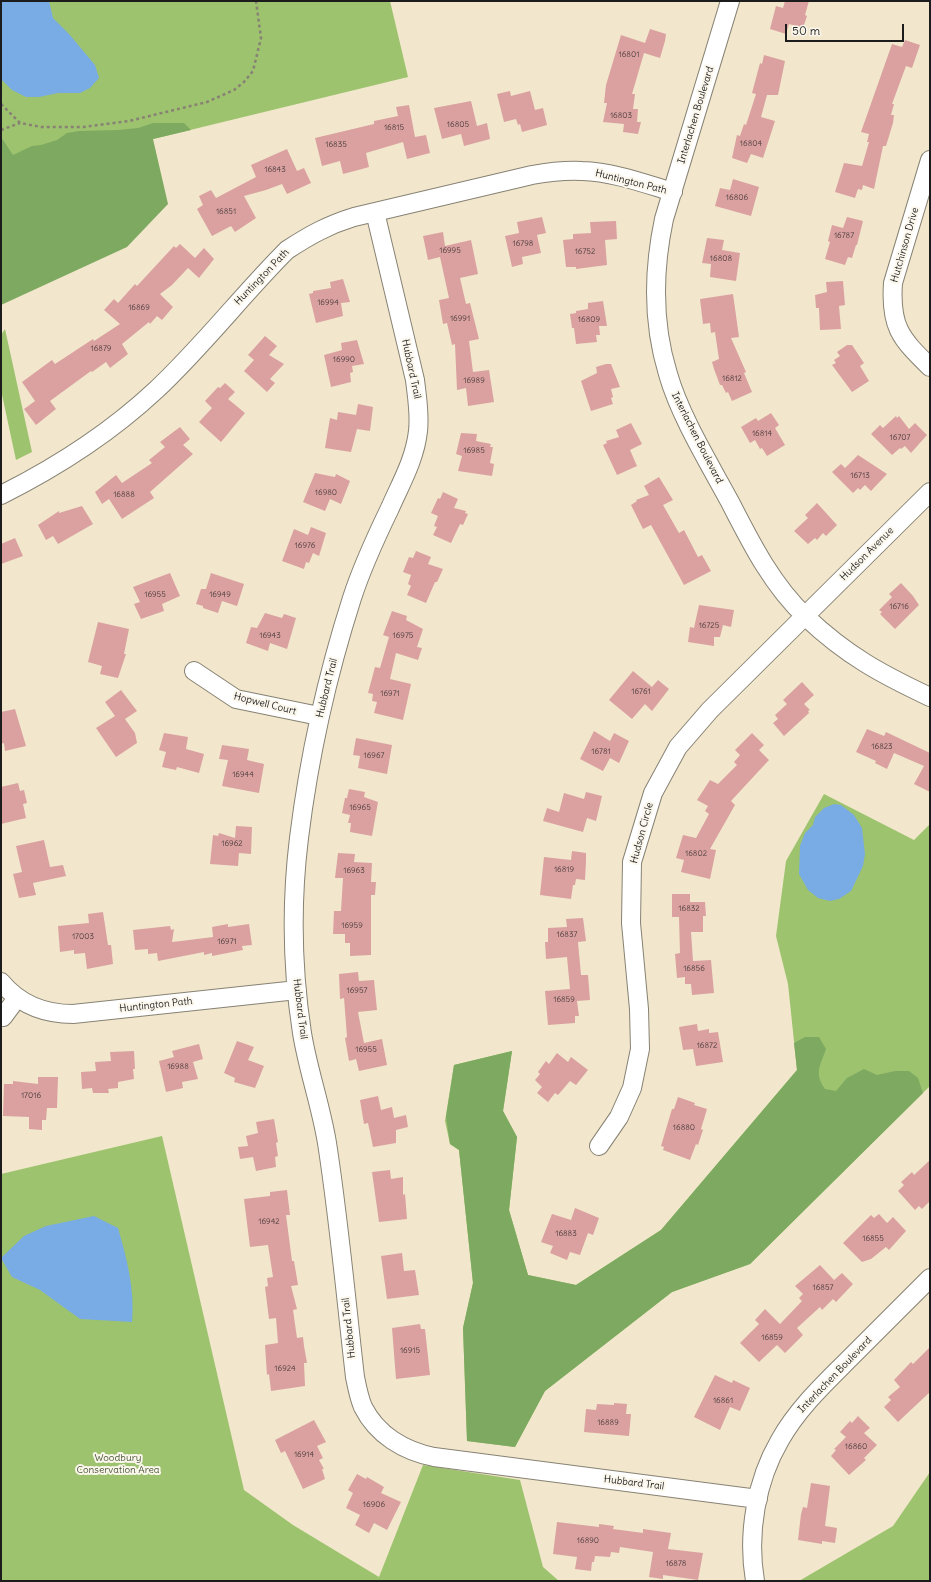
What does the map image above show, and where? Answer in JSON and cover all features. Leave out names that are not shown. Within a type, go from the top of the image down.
[{"type":"street","name":"Interlachen Boulevard","points":[[730,1],[664,219],[660,238],[655,307],[663,356],[668,375],[684,416],[757,554],[780,588],[805,616],[838,646],[871,668],[930,697]]},
{"type":"street","name":"Hutchinson Drive","points":[[930,160],[893,283],[892,300],[893,317],[899,333],[909,347],[930,368]]},
{"type":"street","name":"Huntington Path","points":[[1,495],[53,466],[91,442],[124,417],[167,379],[287,250],[309,235],[332,224],[375,212],[532,175],[557,171],[582,171],[606,174],[673,192]]},
{"type":"street","name":"Hubbard Trail","points":[[375,212],[415,380],[418,406],[418,431],[413,456],[377,535],[353,594],[334,656],[320,716],[305,793],[295,885],[293,937],[297,990],[303,1034],[328,1148],[355,1377],[363,1407],[381,1431],[404,1448],[418,1454],[758,1500]]},
{"type":"street","name":"Hudson Avenue","points":[[805,616],[930,492]]},
{"type":"street","name":"Hudson Circle","points":[[599,1146],[619,1116],[632,1088],[640,1049],[639,1009],[631,923],[632,862],[653,793],[678,747],[710,710],[805,616]]},
{"type":"street","name":"Hopwell Court","points":[[194,671],[236,699],[320,716]]},
{"type":"street","name":"Huntington Path","points":[[1,982],[17,998],[30,1006],[43,1011],[58,1014],[73,1014],[297,990]]},
{"type":"street","points":[[3,1017],[17,998]]},
{"type":"street","name":"Interlachen Boulevard","points":[[755,1581],[752,1544],[758,1500],[767,1470],[779,1441],[798,1413],[824,1384],[930,1278]]},
{"type":"path","points":[[1,130],[20,123],[41,127],[83,127],[129,121],[207,102],[223,96],[244,82],[252,71],[261,38],[256,1]]},
{"type":"path","points":[[1,104],[20,123]]},
{"type":"green space","points":[[1,1],[390,1],[408,77],[1,176]]},
{"type":"green space","points":[[153,123],[184,123],[191,130],[153,139],[168,204],[127,247],[1,305],[1,137],[13,155],[32,146],[57,140],[67,133],[138,128]]},
{"type":"green space","points":[[5,329],[32,452],[16,460],[1,390],[1,335]]},
{"type":"green space","points":[[824,794],[914,840],[930,824],[930,1086],[750,1264],[672,1292],[545,1391],[515,1447],[467,1441],[463,1328],[473,1283],[459,1150],[450,1144],[445,1121],[454,1065],[512,1051],[503,1111],[517,1137],[509,1210],[528,1275],[576,1285],[661,1230],[797,1070],[788,984],[776,936],[786,861]]},
{"type":"green space","points":[[805,1037],[819,1037],[826,1049],[819,1069],[820,1078],[825,1089],[836,1091],[847,1078],[864,1069],[877,1075],[895,1071],[909,1071],[918,1078],[923,1093],[750,1264],[672,1292],[545,1391],[515,1447],[467,1441],[463,1328],[473,1283],[459,1150],[450,1144],[446,1117],[454,1065],[512,1051],[503,1111],[517,1137],[509,1210],[528,1275],[576,1285],[661,1230],[797,1070],[794,1043]]},
{"type":"green space","name":"Woodbury Conservation Area","points":[[162,1136],[244,1490],[293,1525],[379,1577],[423,1465],[520,1480],[543,1567],[559,1581],[1,1581],[1,1174]]},
{"type":"green space","points":[[930,1472],[930,1581],[799,1581],[893,1526]]},
{"type":"water","points":[[1,1],[49,1],[53,18],[69,34],[95,65],[99,78],[90,88],[80,93],[58,93],[39,97],[26,97],[12,90],[1,79]]},
{"type":"water","points":[[834,804],[841,805],[854,815],[862,828],[865,854],[863,866],[851,891],[839,899],[830,901],[818,898],[808,890],[799,874],[800,846],[805,833],[813,825],[815,817],[824,808]]},
{"type":"water","points":[[94,1216],[118,1228],[131,1286],[133,1310],[132,1322],[80,1319],[40,1290],[12,1277],[1,1258],[24,1236],[46,1226]]},
{"type":"building","points":[[785,1],[809,1],[805,15],[807,16],[803,28],[789,24],[786,34],[770,29],[776,6],[783,8]]},
{"type":"building","points":[[650,29],[666,34],[665,41],[660,58],[644,53],[632,94],[635,94],[633,109],[638,109],[637,122],[641,122],[638,134],[623,132],[624,124],[603,122],[607,103],[604,103],[606,85],[621,35],[645,43]]},
{"type":"building","points":[[905,40],[920,45],[912,68],[906,66],[892,104],[894,104],[891,115],[894,115],[893,123],[886,146],[883,146],[874,189],[863,185],[862,190],[858,189],[855,198],[835,192],[844,163],[862,166],[869,142],[867,142],[869,134],[861,132],[892,44],[902,47]]},
{"type":"building","points":[[764,55],[785,61],[778,95],[767,95],[761,117],[775,121],[763,158],[751,154],[747,163],[732,158],[737,135],[740,136],[744,124],[746,125],[756,94],[752,93],[760,63],[762,64]]},
{"type":"building","points":[[510,91],[511,96],[530,91],[535,110],[543,108],[547,125],[522,132],[520,124],[518,125],[516,119],[504,122],[497,94]]},
{"type":"building","points":[[471,101],[477,126],[487,123],[490,139],[464,146],[461,134],[442,139],[434,108]]},
{"type":"building","points":[[409,105],[415,137],[426,135],[430,153],[407,159],[403,142],[366,153],[369,167],[343,174],[340,161],[322,166],[315,138],[374,124],[374,121],[398,116],[396,107]]},
{"type":"building","points":[[287,149],[297,171],[304,168],[311,183],[287,194],[282,184],[244,196],[256,218],[235,232],[231,226],[212,236],[197,209],[203,205],[199,196],[211,190],[216,198],[256,177],[251,165]]},
{"type":"building","points":[[733,179],[759,187],[751,216],[715,206],[720,188],[730,190]]},
{"type":"building","points":[[542,217],[546,233],[537,235],[541,253],[522,257],[523,264],[512,267],[505,236],[519,233],[517,222]]},
{"type":"building","points":[[847,217],[863,221],[852,258],[848,257],[845,265],[825,259],[830,242],[828,241],[832,225],[843,228]]},
{"type":"building","points":[[616,221],[617,239],[605,240],[607,265],[576,269],[576,267],[566,267],[563,240],[573,239],[573,234],[591,233],[590,222]]},
{"type":"building","points":[[443,232],[445,246],[471,240],[478,274],[460,278],[466,304],[470,303],[479,339],[469,341],[473,372],[489,370],[494,402],[468,406],[466,388],[457,390],[455,344],[452,345],[447,323],[443,324],[439,300],[449,298],[440,257],[428,260],[423,236]]},
{"type":"building","points":[[707,238],[724,240],[722,250],[740,253],[736,281],[710,277],[711,264],[702,263]]},
{"type":"building","points":[[180,244],[195,258],[204,248],[214,259],[199,278],[188,268],[172,285],[160,294],[173,307],[162,320],[157,316],[150,324],[149,322],[122,344],[128,354],[110,368],[106,362],[50,401],[56,409],[36,425],[24,409],[35,401],[22,382],[52,360],[55,364],[93,339],[94,341],[120,324],[104,310],[114,299],[118,303],[135,284],[137,286],[174,246],[176,248]]},
{"type":"building","points":[[343,279],[350,302],[341,303],[343,316],[316,323],[309,294],[313,293],[313,291],[331,288],[330,282]]},
{"type":"building","points":[[843,281],[845,305],[839,306],[841,329],[820,330],[819,308],[816,308],[815,295],[827,292],[826,282]]},
{"type":"building","points":[[733,294],[739,337],[731,338],[746,372],[744,373],[752,392],[732,401],[728,392],[726,393],[722,385],[720,385],[714,369],[712,362],[719,359],[715,332],[711,333],[710,323],[703,324],[700,299]]},
{"type":"building","points":[[603,301],[607,326],[599,326],[600,335],[596,335],[597,342],[576,344],[570,314],[576,313],[576,311],[588,309],[588,303]]},
{"type":"building","points":[[265,336],[277,346],[269,355],[284,364],[270,379],[275,383],[267,392],[244,371],[254,360],[248,355]]},
{"type":"building","points":[[357,340],[364,364],[352,366],[353,372],[350,373],[351,382],[331,387],[324,355],[342,350],[341,343]]},
{"type":"building","points":[[847,345],[852,345],[864,363],[860,366],[869,381],[852,392],[832,365],[836,363],[834,360],[840,356],[837,352]]},
{"type":"building","points":[[611,364],[620,387],[611,389],[613,404],[591,411],[581,381],[597,373],[596,367]]},
{"type":"building","points":[[225,383],[235,392],[228,399],[245,413],[221,442],[199,422],[212,408],[205,401],[218,387],[220,388]]},
{"type":"building","points":[[358,404],[373,407],[370,431],[357,429],[351,452],[325,448],[330,418],[337,420],[338,412],[356,415]]},
{"type":"building","points":[[771,413],[779,425],[775,428],[785,445],[767,456],[762,448],[760,449],[755,440],[750,443],[741,427],[756,418],[758,421]]},
{"type":"building","points":[[896,416],[897,418],[899,416],[909,429],[915,423],[927,435],[911,453],[905,446],[901,449],[900,448],[892,455],[871,434],[880,425],[883,428]]},
{"type":"building","points":[[631,423],[642,444],[630,450],[637,466],[617,475],[603,445],[607,443],[606,441],[619,437],[616,430]]},
{"type":"building","points":[[180,427],[190,439],[183,445],[193,454],[150,492],[154,498],[122,519],[109,499],[102,504],[95,492],[116,475],[122,483],[152,463],[149,460],[165,447],[160,442]]},
{"type":"building","points":[[461,433],[477,434],[476,441],[491,444],[490,447],[493,447],[490,463],[494,464],[492,476],[458,471],[462,456],[456,454]]},
{"type":"building","points":[[858,455],[887,474],[871,491],[865,485],[860,490],[858,488],[853,493],[832,472],[841,464],[845,468]]},
{"type":"building","points":[[315,473],[335,477],[336,474],[350,481],[341,504],[330,499],[325,511],[303,502]]},
{"type":"building","points":[[659,477],[673,500],[663,505],[679,533],[684,530],[698,557],[702,555],[711,571],[684,585],[651,525],[643,529],[631,505],[637,501],[636,500],[649,495],[644,486]]},
{"type":"building","points":[[443,492],[458,499],[454,508],[466,511],[465,513],[468,514],[463,525],[460,524],[451,543],[433,535],[437,527],[434,526],[438,516],[431,513],[438,498],[440,499]]},
{"type":"building","points":[[817,503],[837,525],[826,536],[823,533],[817,540],[815,538],[808,544],[794,531],[808,518],[805,515]]},
{"type":"building","points":[[82,506],[93,524],[58,544],[53,536],[46,540],[38,525],[59,511],[59,513]]},
{"type":"building","points":[[311,527],[326,533],[319,556],[313,553],[309,563],[306,562],[304,569],[282,561],[294,529],[308,535]]},
{"type":"building","points":[[15,538],[23,556],[1,564],[1,544]]},
{"type":"building","points":[[416,551],[431,557],[428,564],[443,569],[437,582],[435,582],[426,603],[407,595],[411,586],[408,584],[411,575],[403,572],[409,557],[413,558]]},
{"type":"building","points":[[170,573],[180,596],[162,604],[164,611],[141,619],[134,604],[140,602],[133,587]]},
{"type":"building","points":[[211,573],[244,584],[237,606],[222,601],[218,613],[196,604],[201,589],[206,589]]},
{"type":"building","points":[[901,583],[919,605],[895,629],[880,614],[882,612],[879,610],[892,597],[889,594]]},
{"type":"building","points":[[699,605],[734,610],[731,627],[723,625],[720,637],[714,637],[714,646],[688,642],[690,627],[694,628]]},
{"type":"building","points":[[392,611],[407,616],[406,620],[423,629],[417,647],[422,648],[418,660],[396,653],[390,679],[411,684],[403,720],[374,713],[377,702],[372,701],[373,694],[368,693],[375,667],[380,668],[389,637],[383,635]]},
{"type":"building","points":[[265,613],[282,618],[284,614],[296,618],[287,649],[270,643],[268,651],[246,643],[251,627],[257,628]]},
{"type":"building","points":[[98,622],[129,629],[124,654],[126,654],[118,678],[100,674],[102,666],[88,662]]},
{"type":"building","points":[[633,671],[652,687],[658,680],[669,689],[652,711],[645,704],[632,719],[609,700]]},
{"type":"building","points":[[802,682],[814,695],[804,704],[810,710],[808,711],[809,713],[784,736],[773,723],[778,719],[775,715],[787,704],[783,700]]},
{"type":"building","points":[[121,690],[137,711],[125,719],[135,733],[137,743],[116,757],[96,728],[115,716],[105,702]]},
{"type":"building","points":[[15,709],[26,746],[5,751],[4,743],[1,744],[1,712]]},
{"type":"building","points":[[867,729],[884,736],[886,732],[930,753],[930,792],[914,784],[924,766],[894,753],[887,769],[875,763],[876,761],[856,752]]},
{"type":"building","points":[[594,731],[610,741],[614,733],[629,741],[619,763],[610,758],[603,771],[580,759]]},
{"type":"building","points":[[164,733],[188,737],[186,749],[204,754],[199,773],[177,767],[176,770],[162,767],[166,752],[159,750]]},
{"type":"building","points":[[752,733],[764,745],[759,750],[769,760],[731,801],[735,805],[710,849],[716,850],[710,879],[681,872],[684,860],[676,858],[683,835],[696,838],[709,814],[705,811],[708,806],[697,800],[710,780],[718,784],[737,765],[734,762],[740,755],[735,750]]},
{"type":"building","points":[[356,738],[392,745],[387,774],[358,768],[360,756],[353,755]]},
{"type":"building","points":[[222,745],[249,749],[247,760],[264,764],[259,793],[222,786],[228,760],[219,759]]},
{"type":"building","points":[[18,783],[20,791],[24,790],[27,803],[23,804],[26,818],[1,824],[1,787]]},
{"type":"building","points":[[349,789],[365,792],[364,797],[378,802],[372,836],[350,832],[351,823],[348,823],[350,815],[342,813],[345,798],[347,798]]},
{"type":"building","points":[[586,792],[602,796],[596,821],[587,818],[583,832],[543,821],[547,808],[559,812],[564,793],[584,799]]},
{"type":"building","points":[[236,826],[252,827],[251,854],[239,853],[238,866],[210,864],[213,835],[218,836],[219,833],[235,838]]},
{"type":"building","points":[[44,840],[50,867],[63,865],[66,876],[33,883],[36,895],[19,898],[13,874],[22,872],[16,846]]},
{"type":"building","points":[[572,851],[586,853],[585,880],[576,879],[575,885],[573,885],[571,899],[540,895],[544,857],[571,860]]},
{"type":"building","points":[[338,853],[355,854],[354,862],[372,863],[371,882],[376,882],[375,895],[371,895],[371,955],[350,956],[350,943],[345,943],[345,934],[333,934],[334,911],[341,911],[343,878],[335,878]]},
{"type":"building","points":[[672,894],[690,894],[690,902],[705,902],[706,916],[703,916],[703,932],[691,932],[693,961],[711,960],[714,993],[692,995],[691,984],[685,984],[685,977],[677,978],[675,954],[680,953],[679,917],[672,917]]},
{"type":"building","points":[[103,912],[108,945],[111,945],[113,964],[87,969],[85,953],[74,954],[74,950],[60,952],[58,926],[89,923],[88,914]]},
{"type":"building","points":[[583,918],[586,941],[578,942],[581,975],[588,975],[590,1000],[577,1001],[579,1016],[575,1016],[575,1023],[548,1025],[545,991],[570,989],[567,957],[546,959],[545,942],[548,942],[548,928],[567,927],[566,919]]},
{"type":"building","points":[[228,924],[228,927],[249,924],[252,945],[242,946],[243,950],[212,956],[212,953],[204,955],[204,952],[158,961],[157,953],[148,954],[148,949],[135,950],[133,930],[170,926],[171,930],[174,929],[172,942],[213,937],[212,927]]},
{"type":"building","points":[[358,972],[359,981],[374,980],[377,1010],[358,1012],[364,1043],[382,1039],[387,1065],[359,1071],[356,1059],[349,1061],[345,1038],[347,1037],[344,998],[340,999],[339,974]]},
{"type":"building","points":[[697,1024],[698,1031],[709,1029],[709,1033],[718,1032],[723,1062],[696,1066],[693,1049],[683,1050],[679,1027]]},
{"type":"building","points":[[237,1041],[254,1047],[248,1060],[264,1066],[255,1088],[234,1082],[235,1078],[224,1073]]},
{"type":"building","points":[[199,1044],[203,1059],[193,1062],[198,1079],[182,1082],[183,1088],[166,1092],[159,1061],[174,1057],[172,1051]]},
{"type":"building","points":[[134,1051],[134,1079],[118,1082],[118,1088],[108,1089],[109,1093],[93,1093],[92,1088],[82,1089],[81,1072],[96,1071],[95,1062],[111,1061],[110,1052]]},
{"type":"building","points":[[557,1053],[568,1062],[571,1057],[588,1070],[576,1085],[570,1081],[558,1095],[555,1093],[548,1102],[537,1093],[542,1087],[535,1080],[540,1074],[538,1072],[546,1061],[549,1064]]},
{"type":"building","points":[[38,1077],[58,1077],[57,1108],[47,1108],[46,1120],[42,1120],[42,1130],[29,1129],[29,1117],[3,1116],[4,1084],[13,1084],[13,1081],[38,1084]]},
{"type":"building","points":[[378,1096],[381,1110],[392,1107],[394,1118],[406,1115],[408,1127],[396,1130],[396,1143],[373,1147],[368,1123],[364,1124],[360,1100]]},
{"type":"building","points":[[678,1097],[695,1103],[694,1105],[707,1109],[701,1129],[703,1130],[698,1145],[696,1144],[690,1160],[663,1150],[664,1147],[661,1146],[672,1109],[674,1109]]},
{"type":"building","points":[[274,1119],[278,1142],[276,1143],[278,1156],[275,1157],[276,1167],[256,1171],[253,1157],[240,1159],[238,1147],[248,1146],[246,1136],[258,1133],[256,1122]]},
{"type":"building","points":[[930,1160],[930,1201],[922,1209],[919,1206],[915,1210],[898,1191],[904,1185],[901,1182],[912,1172],[914,1175]]},
{"type":"building","points":[[390,1170],[391,1179],[403,1177],[403,1195],[405,1194],[407,1219],[379,1222],[372,1172]]},
{"type":"building","points":[[287,1190],[290,1215],[286,1215],[292,1261],[294,1261],[298,1285],[291,1286],[297,1309],[293,1310],[297,1338],[303,1337],[307,1363],[304,1363],[305,1386],[271,1391],[269,1374],[267,1375],[265,1345],[278,1343],[276,1318],[269,1319],[265,1287],[268,1286],[267,1278],[273,1277],[268,1245],[250,1247],[244,1199],[270,1196],[270,1192]]},
{"type":"building","points":[[575,1208],[599,1218],[593,1235],[588,1233],[580,1255],[570,1252],[567,1260],[550,1253],[553,1246],[541,1242],[552,1214],[571,1220]]},
{"type":"building","points":[[879,1214],[887,1223],[893,1217],[906,1231],[889,1250],[886,1247],[871,1259],[862,1262],[843,1243],[871,1215],[874,1218]]},
{"type":"building","points":[[402,1253],[404,1271],[415,1270],[419,1295],[387,1299],[381,1256]]},
{"type":"building","points":[[820,1265],[834,1280],[842,1273],[853,1284],[836,1302],[833,1299],[822,1310],[820,1307],[797,1328],[803,1335],[785,1353],[777,1345],[759,1362],[740,1343],[759,1324],[755,1320],[765,1309],[780,1324],[802,1301],[799,1298],[803,1294],[795,1286]]},
{"type":"building","points":[[420,1324],[421,1329],[425,1329],[430,1375],[396,1379],[392,1328]]},
{"type":"building","points":[[930,1347],[930,1392],[898,1422],[884,1407],[891,1400],[888,1397],[900,1387],[894,1380],[911,1362],[913,1364]]},
{"type":"building","points":[[715,1375],[732,1383],[733,1380],[750,1388],[740,1411],[730,1407],[720,1430],[694,1417]]},
{"type":"building","points":[[614,1403],[627,1404],[626,1414],[631,1414],[629,1436],[584,1432],[586,1409],[596,1410],[597,1404],[614,1405]]},
{"type":"building","points":[[858,1416],[870,1428],[864,1433],[877,1445],[864,1458],[866,1460],[849,1475],[831,1456],[836,1450],[834,1449],[846,1437],[840,1432],[850,1421],[852,1423]]},
{"type":"building","points":[[314,1420],[326,1442],[317,1446],[323,1458],[319,1460],[324,1469],[322,1469],[325,1479],[303,1489],[285,1451],[281,1453],[275,1440]]},
{"type":"building","points":[[357,1474],[366,1479],[367,1477],[384,1487],[381,1493],[401,1502],[387,1530],[374,1523],[369,1533],[355,1525],[360,1515],[346,1508],[353,1493],[348,1490]]},
{"type":"building","points":[[811,1483],[830,1486],[825,1526],[837,1528],[835,1543],[822,1541],[822,1544],[798,1540],[801,1514],[803,1507],[807,1508]]},
{"type":"building","points":[[557,1522],[599,1527],[599,1524],[614,1526],[613,1529],[643,1533],[643,1529],[671,1533],[668,1549],[703,1553],[698,1580],[663,1575],[663,1579],[649,1577],[653,1552],[620,1547],[619,1553],[611,1552],[610,1557],[595,1556],[594,1562],[592,1562],[591,1571],[575,1569],[577,1557],[553,1554]]}]
